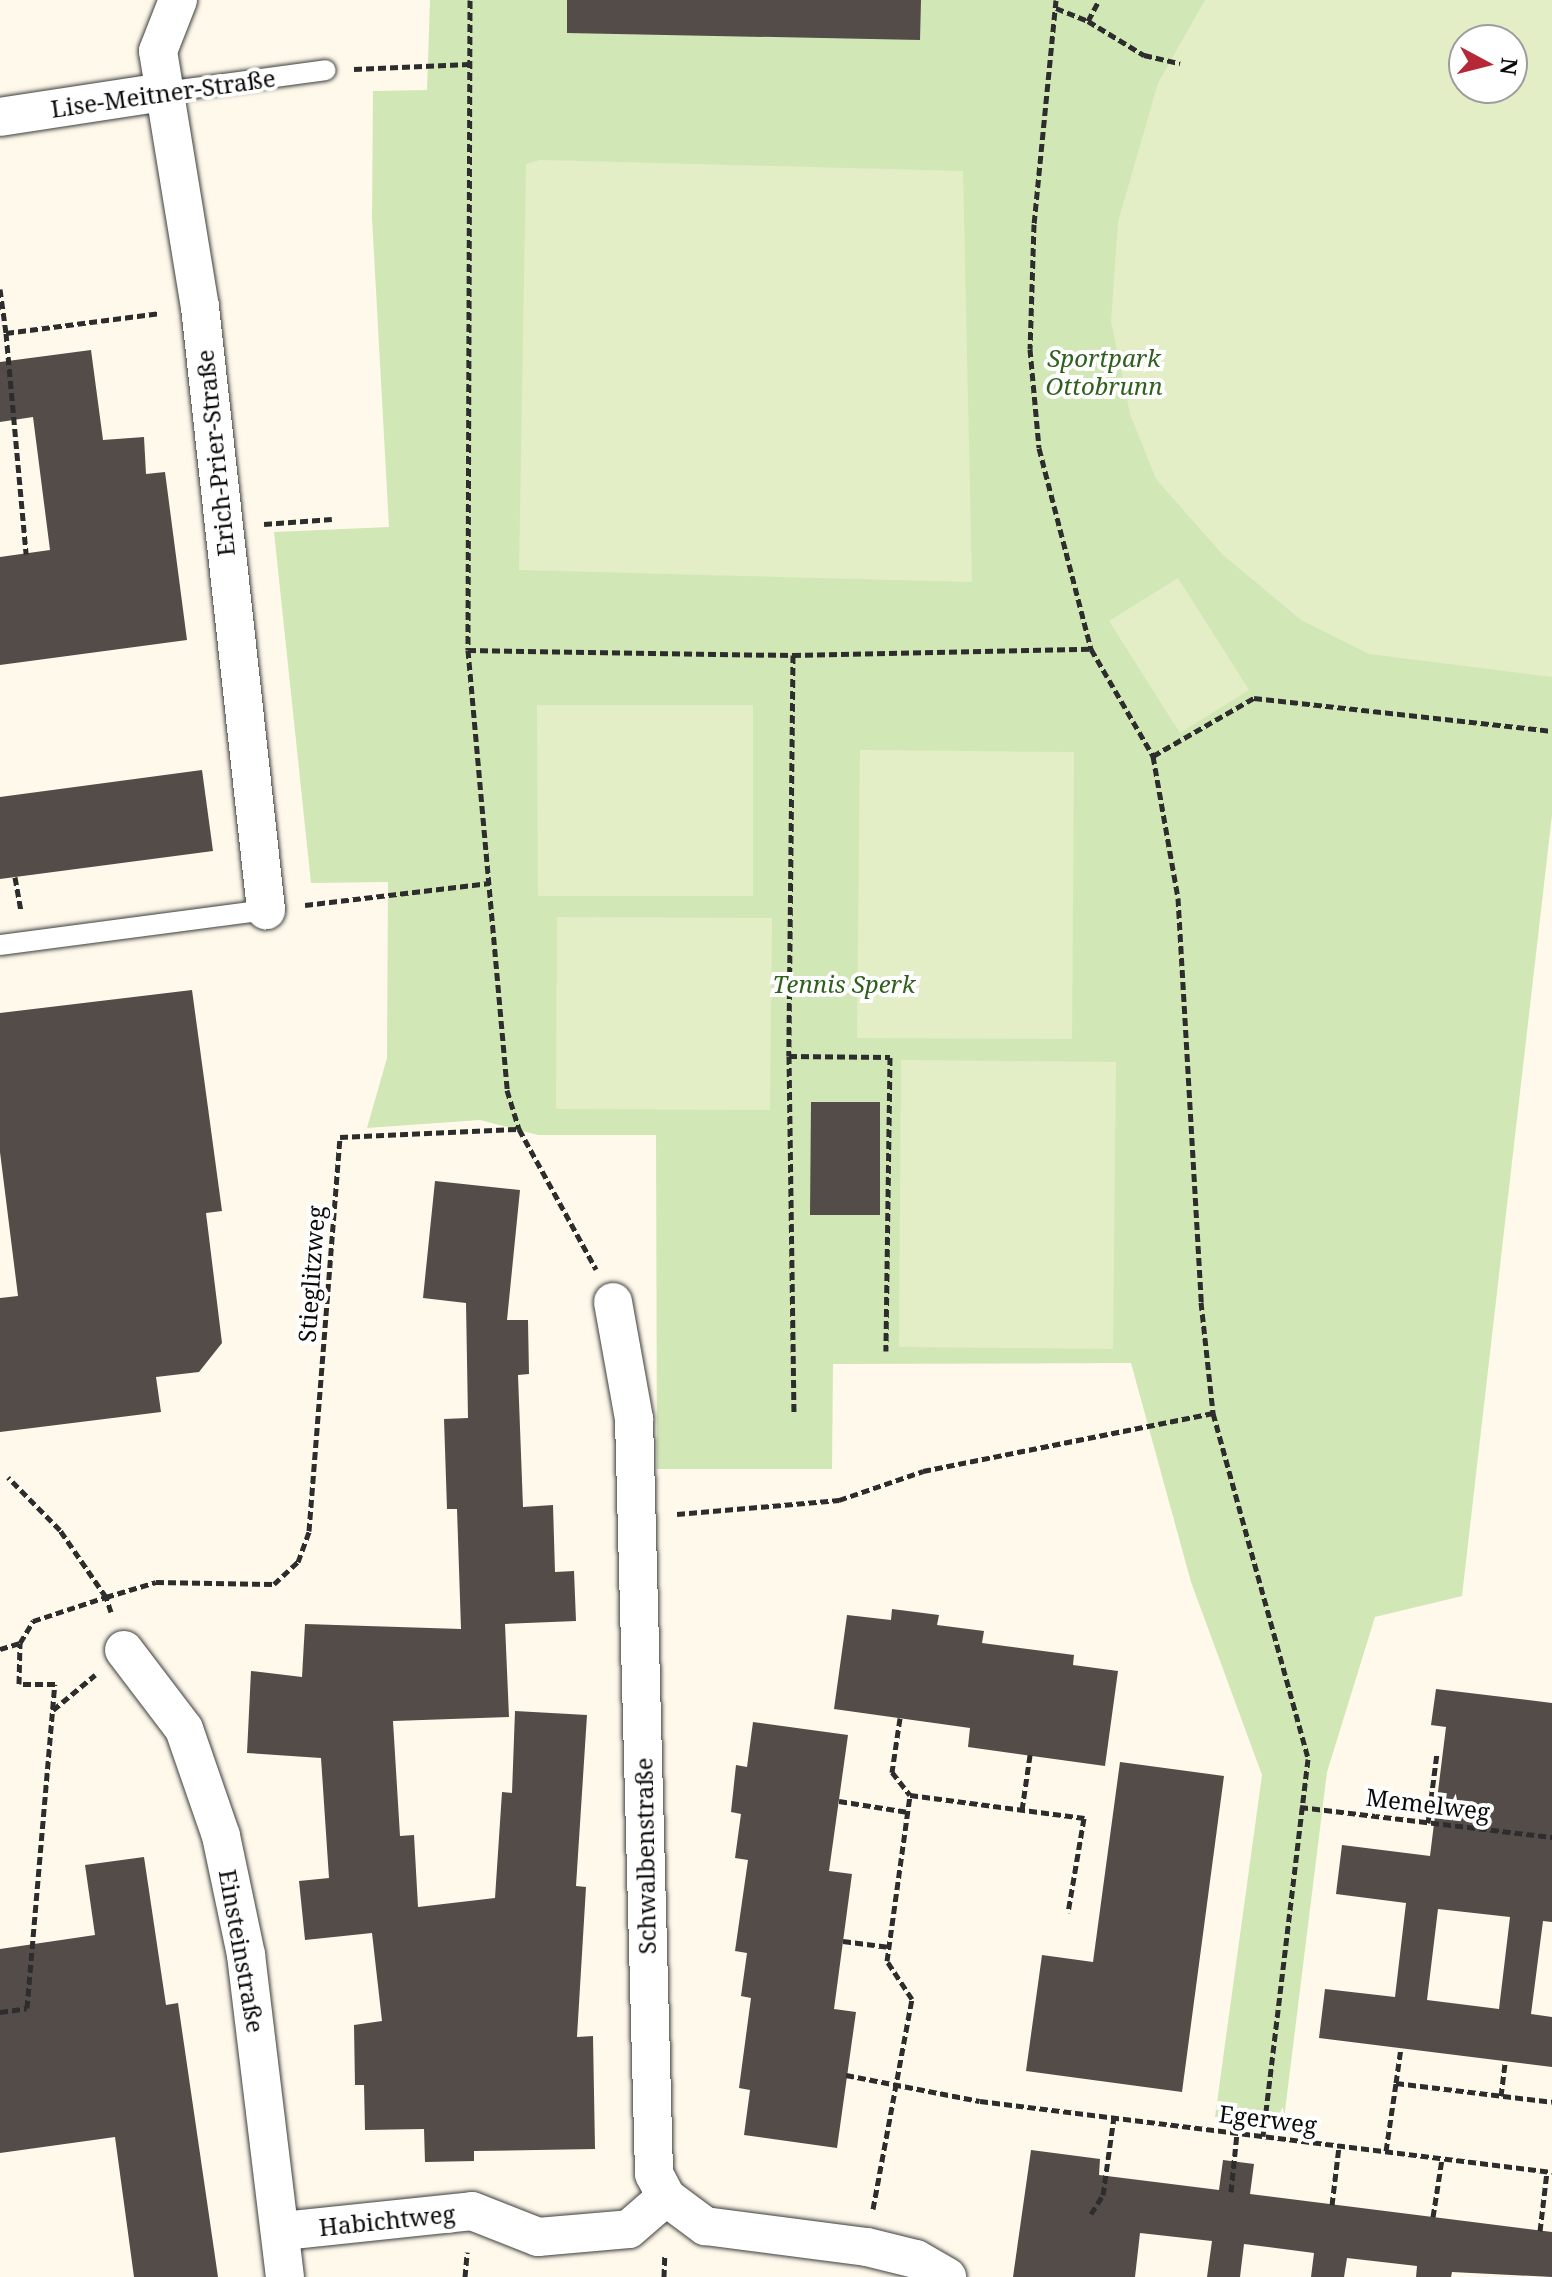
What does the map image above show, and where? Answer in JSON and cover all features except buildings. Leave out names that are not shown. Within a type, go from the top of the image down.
[{"type":"street","name":"Erich-Prier-Straße","points":[[178,0],[158,51],[200,307],[266,910]]},
{"type":"street","name":"Lise-Meitner-Straße","points":[[0,117],[164,92]]},
{"type":"street","name":"Schwalbenstraße","points":[[613,1302],[634,1419],[652,2127],[654,2174],[666,2197]]},
{"type":"street","name":"Einsteinstraße","points":[[118,1634],[184,1729],[221,1836],[246,1955],[283,2231],[285,2277]]},
{"type":"street","name":"Habichtweg","points":[[283,2231],[472,2211],[538,2237],[629,2229],[666,2197]]},
{"type":"street","points":[[666,2197],[705,2226],[867,2247],[916,2259],[947,2277]]},
{"type":"lane","name":"Lise-Meitner-Straße","points":[[164,92],[326,70]]},
{"type":"lane","points":[[0,945],[266,910]]},
{"type":"path","points":[[470,0],[468,650],[507,1090],[519,1129],[613,1302]]},
{"type":"path","points":[[1056,0],[1034,224],[1030,349],[1039,448],[1091,649],[1153,756],[1178,898],[1201,1302],[1213,1413],[1308,1759],[1263,2136]]},
{"type":"path","points":[[1088,21],[1099,0]]},
{"type":"path","points":[[1055,8],[1088,21],[1144,55],[1180,63]]},
{"type":"path","points":[[326,70],[469,64]]},
{"type":"path","points":[[0,289],[26,554]]},
{"type":"path","points":[[6,333],[200,307]]},
{"type":"path","points":[[223,528],[332,519]]},
{"type":"path","points":[[468,650],[793,655],[1091,649]]},
{"type":"path","points":[[793,655],[789,1056],[794,1415]]},
{"type":"path","points":[[1153,756],[1254,698],[1552,731]]},
{"type":"path","points":[[266,910],[490,883]]},
{"type":"path","points":[[789,1056],[890,1057],[886,1351]]},
{"type":"path","name":"Stieglitzweg","points":[[106,1597],[156,1582],[274,1584],[298,1562],[309,1531],[340,1137],[519,1129]]},
{"type":"path","points":[[637,1517],[839,1500],[923,1471],[1213,1413]]},
{"type":"path","points":[[8,1477],[60,1530],[106,1597],[118,1634],[53,1710]]},
{"type":"path","points":[[0,2012],[27,2008],[55,1684],[19,1684],[20,1643],[33,1621],[106,1597]]},
{"type":"path","points":[[0,1649],[20,1643]]},
{"type":"path","points":[[900,1718],[892,1772],[910,1795],[1084,1818],[1068,1913]]},
{"type":"path","points":[[1428,1823],[1437,1753]]},
{"type":"path","points":[[1022,1810],[1030,1755]]},
{"type":"path","points":[[867,2247],[888,2116],[898,2084],[912,1999],[887,1961],[910,1795]]},
{"type":"path","points":[[839,1801],[908,1812]]},
{"type":"path","name":"Memelweg","points":[[1300,1807],[1552,1837]]},
{"type":"path","points":[[843,1941],[890,1947]]},
{"type":"path","points":[[1386,2151],[1401,2048]]},
{"type":"path","points":[[1501,2096],[1505,2061]]},
{"type":"path","name":"Egerweg","points":[[846,2075],[980,2101],[1549,2172]]},
{"type":"path","points":[[1396,2083],[1552,2102]]},
{"type":"path","points":[[1091,2214],[1103,2195],[1114,2117]]},
{"type":"path","points":[[1231,2192],[1237,2133]]},
{"type":"path","points":[[1332,2205],[1339,2146]]},
{"type":"path","points":[[1433,2217],[1442,2158]]},
{"type":"path","points":[[1540,2231],[1549,2172]]},
{"type":"path","points":[[664,2277],[665,2248]]},
{"type":"path","points":[[465,2277],[467,2259]]},
{"type":"green space","points":[[430,0],[1552,0],[1552,815],[1462,1596],[1375,1617],[1327,1772],[1283,2127],[1215,2117],[1262,1775],[1191,1582],[1131,1363],[833,1364],[832,1469],[657,1469],[656,1135],[538,1135],[480,1120],[367,1128],[387,1058],[388,882],[311,883],[274,532],[389,527],[372,218],[373,91],[427,90]]},
{"type":"green space","points":[[1205,0],[1552,0],[1552,677],[1369,654],[1301,620],[1223,555],[1156,479],[1130,414],[1111,321],[1118,222],[1158,83]]},
{"type":"green space","points":[[540,160],[963,171],[972,582],[519,570],[526,164]]},
{"type":"green space","points":[[1178,578],[1249,690],[1180,733],[1109,621]]},
{"type":"green space","points":[[537,705],[753,705],[753,896],[538,896]]},
{"type":"green space","points":[[860,750],[1074,752],[1072,1039],[857,1038]]},
{"type":"green space","points":[[557,917],[772,918],[770,1110],[556,1109]]},
{"type":"green space","points":[[901,1060],[1116,1062],[1113,1349],[899,1347]]},
{"type":"park label","name":"Sportpark Ottobrunn","points":[[1104,372]]},
{"type":"park label","name":"Tennis Sperk","points":[[844,984]]}]
